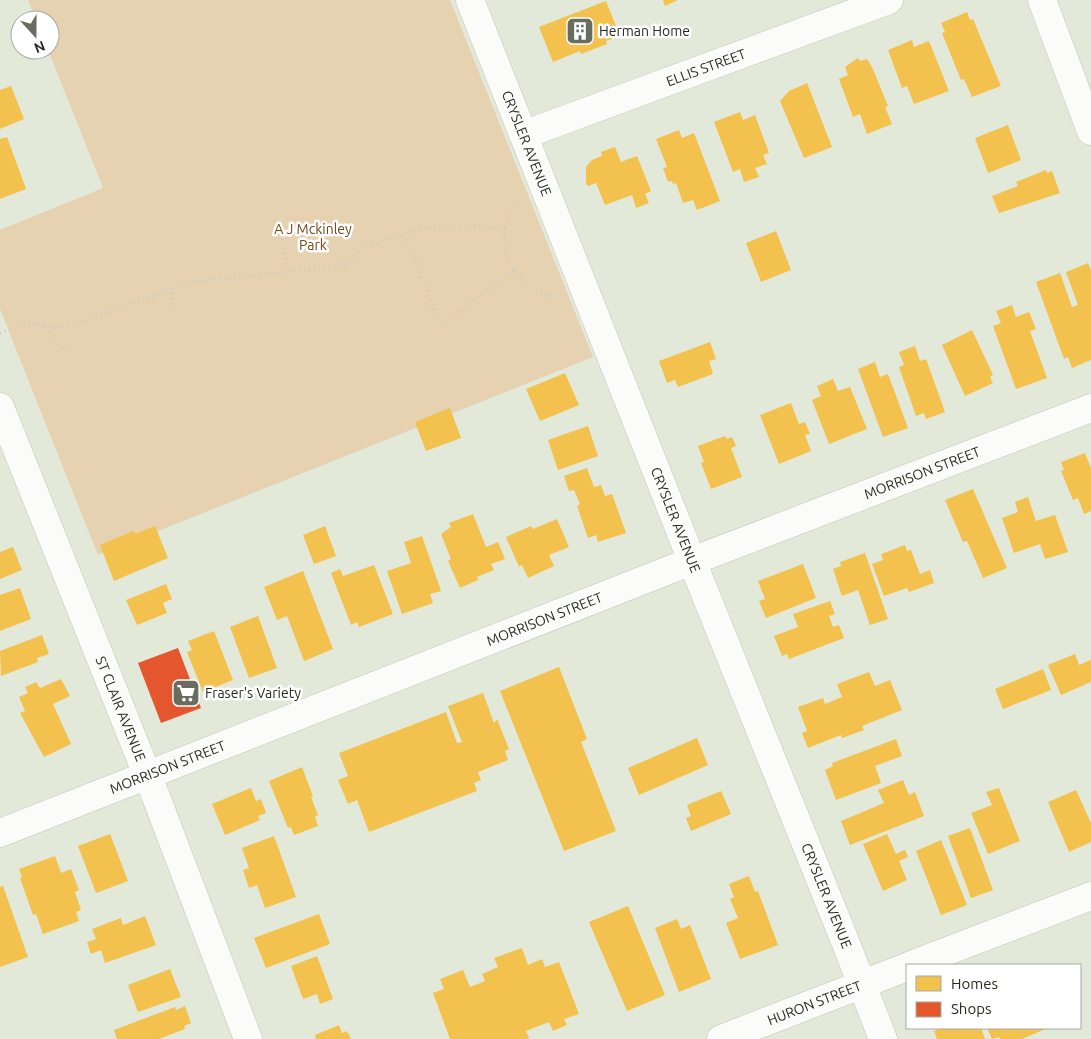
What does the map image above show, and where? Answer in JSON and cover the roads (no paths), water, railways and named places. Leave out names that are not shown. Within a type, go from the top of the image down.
[{"type":"street","name":"CRYSLER AVENUE","points":[[470,0],[883,1039]]},
{"type":"street","name":"ELLIS STREET","points":[[523,135],[889,0]]},
{"type":"street","points":[[1042,0],[1091,131]]},
{"type":"street","name":"ST CLAIR AVENUE","points":[[0,407],[147,776],[248,1039]]},
{"type":"street","name":"MORRISON STREET","points":[[0,832],[692,561],[1091,408]]},
{"type":"street","name":"HURON STREET","points":[[914,964],[1091,896]]},
{"type":"street","name":"HURON STREET","points":[[721,1039],[906,967]]},
{"type":"place","name":"Herman Home","points":[[580,31]]},
{"type":"place","name":"Fraser's Variety","points":[[186,693]]},
{"type":"park label","name":"A J Mckinley Park","points":[[313,237]]}]
